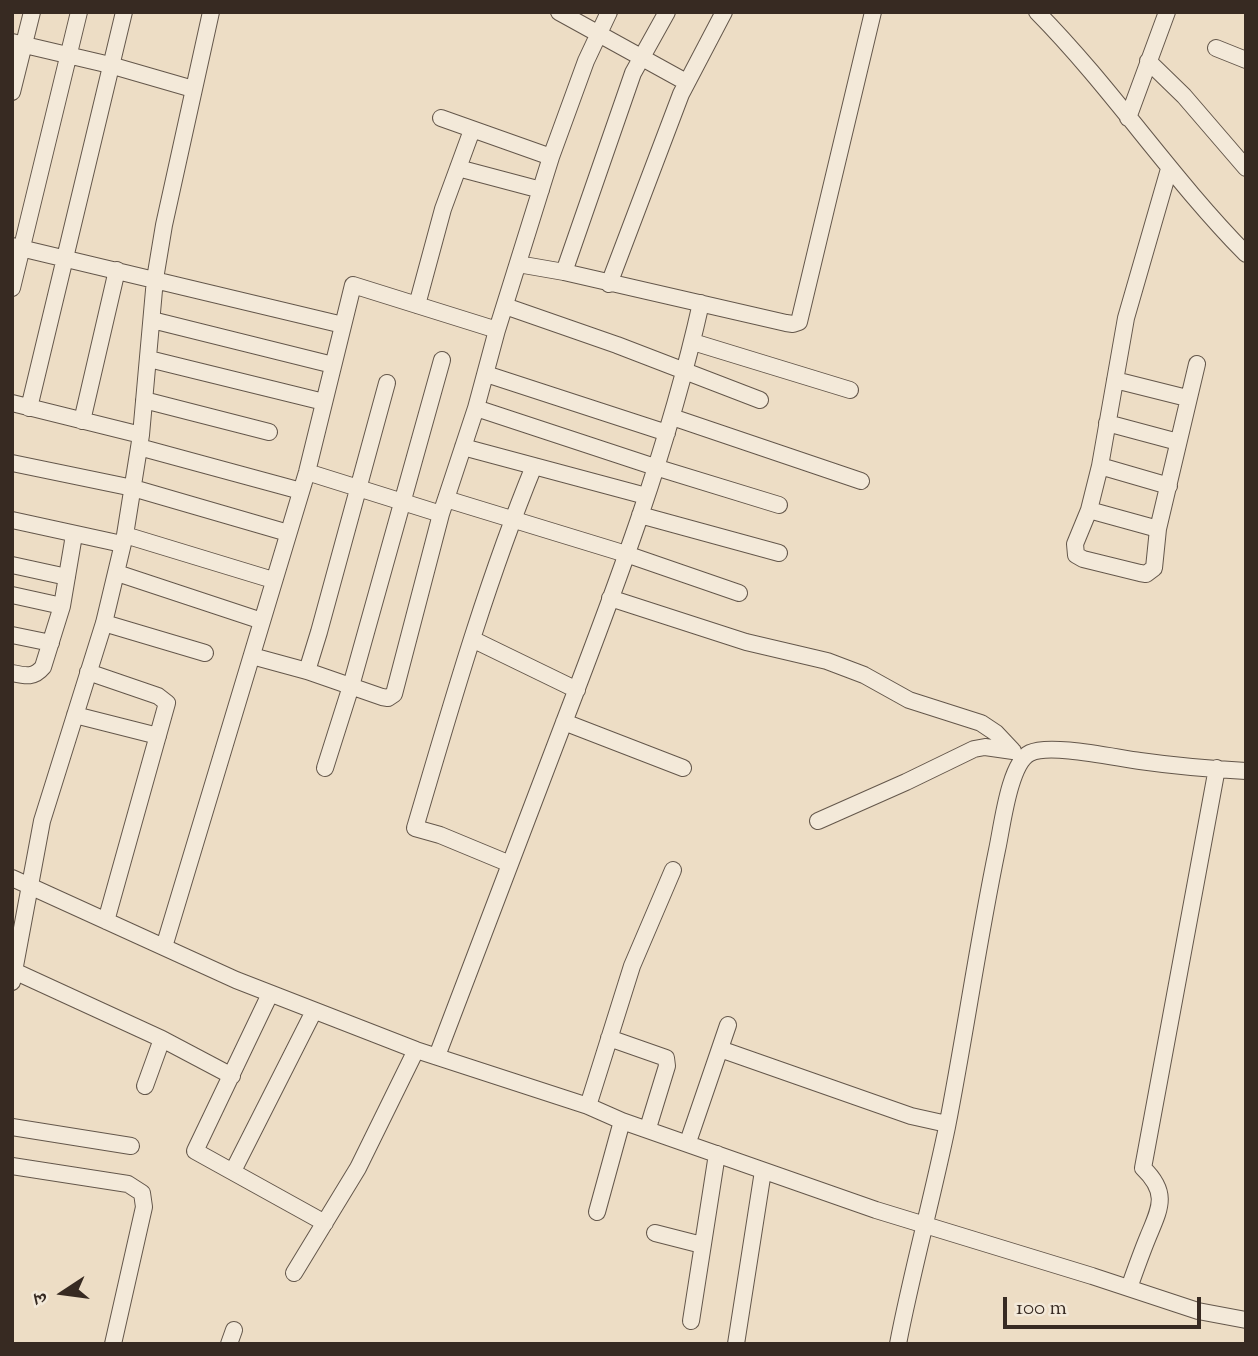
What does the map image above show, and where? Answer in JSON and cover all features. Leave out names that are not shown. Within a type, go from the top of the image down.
[{"type":"street","points":[[12,92],[18,44],[32,12]]},
{"type":"street","points":[[12,288],[17,246],[79,12]]},
{"type":"street","points":[[29,408],[124,12]]},
{"type":"street","points":[[211,12],[164,225],[155,279],[140,441],[124,540],[104,623],[42,821],[13,976],[162,1039],[232,1076]]},
{"type":"street","points":[[559,12],[686,82]]},
{"type":"street","points":[[252,656],[307,671],[382,697],[388,698],[394,694],[443,507],[476,408],[497,330],[551,157],[598,33],[609,12]]},
{"type":"street","points":[[564,272],[628,88],[667,12]]},
{"type":"street","points":[[609,284],[686,82],[724,12]]},
{"type":"street","points":[[518,264],[786,323],[799,322],[873,12]]},
{"type":"street","points":[[1037,12],[1169,169],[1244,246]]},
{"type":"street","points":[[1128,118],[1167,12]]},
{"type":"street","points":[[18,44],[110,65],[193,89]]},
{"type":"street","points":[[1216,48],[1246,60]]},
{"type":"street","points":[[1148,61],[1184,96],[1246,168]]},
{"type":"street","points":[[441,118],[551,157]]},
{"type":"street","points":[[417,305],[443,209],[472,130]]},
{"type":"street","points":[[458,167],[541,190]]},
{"type":"street","points":[[1169,169],[1126,318],[1100,466],[1089,510],[1075,544],[1076,555],[1083,559],[1146,573],[1154,568],[1158,529],[1196,364]]},
{"type":"street","points":[[17,246],[343,325]]},
{"type":"street","points":[[82,421],[117,270]]},
{"type":"street","points":[[164,947],[307,472],[353,285],[497,330]]},
{"type":"street","points":[[437,1056],[577,690],[640,515],[685,372],[701,303]]},
{"type":"street","points":[[505,306],[617,345],[760,400]]},
{"type":"street","points":[[152,320],[333,365]]},
{"type":"street","points":[[693,342],[850,390]]},
{"type":"street","points":[[149,359],[324,402]]},
{"type":"street","points":[[325,768],[351,686],[442,360]]},
{"type":"street","points":[[486,374],[861,481]]},
{"type":"street","points":[[1115,380],[1187,398]]},
{"type":"street","points":[[307,671],[387,383]]},
{"type":"street","points":[[144,400],[269,432]]},
{"type":"street","points":[[12,403],[82,421],[301,491]]},
{"type":"street","points":[[476,408],[779,505]]},
{"type":"street","points":[[1107,423],[1178,442]]},
{"type":"street","points":[[463,447],[646,496]]},
{"type":"street","points":[[12,463],[132,488],[288,533]]},
{"type":"street","points":[[510,864],[440,835],[415,828],[472,639],[512,519],[534,466]]},
{"type":"street","points":[[1100,466],[1169,486]]},
{"type":"street","points":[[307,472],[403,503],[512,519],[626,554],[738,593]]},
{"type":"street","points":[[1089,510],[1158,529]]},
{"type":"street","points":[[640,515],[779,554]]},
{"type":"street","points":[[12,520],[74,535],[124,540],[273,580]]},
{"type":"street","points":[[12,673],[28,676],[37,674],[43,667],[62,606],[74,535]]},
{"type":"street","points":[[12,565],[68,577]]},
{"type":"street","points":[[117,573],[262,621]]},
{"type":"street","points":[[12,595],[62,606]]},
{"type":"street","points":[[610,598],[746,642],[839,666],[863,675],[909,700],[981,723],[1020,752]]},
{"type":"street","points":[[104,623],[205,653]]},
{"type":"street","points":[[12,635],[51,643]]},
{"type":"street","points":[[472,639],[577,690]]},
{"type":"street","points":[[88,672],[164,699],[167,703],[106,920]]},
{"type":"street","points":[[75,715],[158,736]]},
{"type":"street","points":[[564,722],[683,768]]},
{"type":"street","points":[[818,821],[974,749],[985,747],[1020,752],[1049,749],[1143,762],[1246,771]]},
{"type":"street","points":[[898,1344],[947,1124],[984,912],[1020,752]]},
{"type":"street","points":[[1129,1288],[1160,1209],[1160,1192],[1155,1179],[1143,1168],[1217,768]]},
{"type":"street","points":[[588,1107],[632,966],[673,870]]},
{"type":"street","points":[[12,878],[270,994],[416,1051],[588,1107],[763,1171],[926,1225],[1198,1311],[1246,1320]]},
{"type":"street","points":[[270,994],[195,1151],[325,1223]]},
{"type":"street","points":[[233,1171],[314,1011]]},
{"type":"street","points":[[688,1142],[728,1025]]},
{"type":"street","points":[[608,1038],[666,1058],[667,1066],[648,1128]]},
{"type":"street","points":[[145,1086],[162,1039]]},
{"type":"street","points":[[720,1048],[911,1116],[947,1124]]},
{"type":"street","points":[[294,1273],[358,1168],[416,1051]]},
{"type":"street","points":[[597,1212],[622,1121]]},
{"type":"street","points":[[12,1127],[131,1146]]},
{"type":"street","points":[[691,1321],[717,1154]]},
{"type":"street","points":[[12,1166],[128,1184],[142,1193],[144,1207],[113,1344]]},
{"type":"street","points":[[737,1344],[763,1171]]},
{"type":"street","points":[[655,1233],[702,1245]]}]
